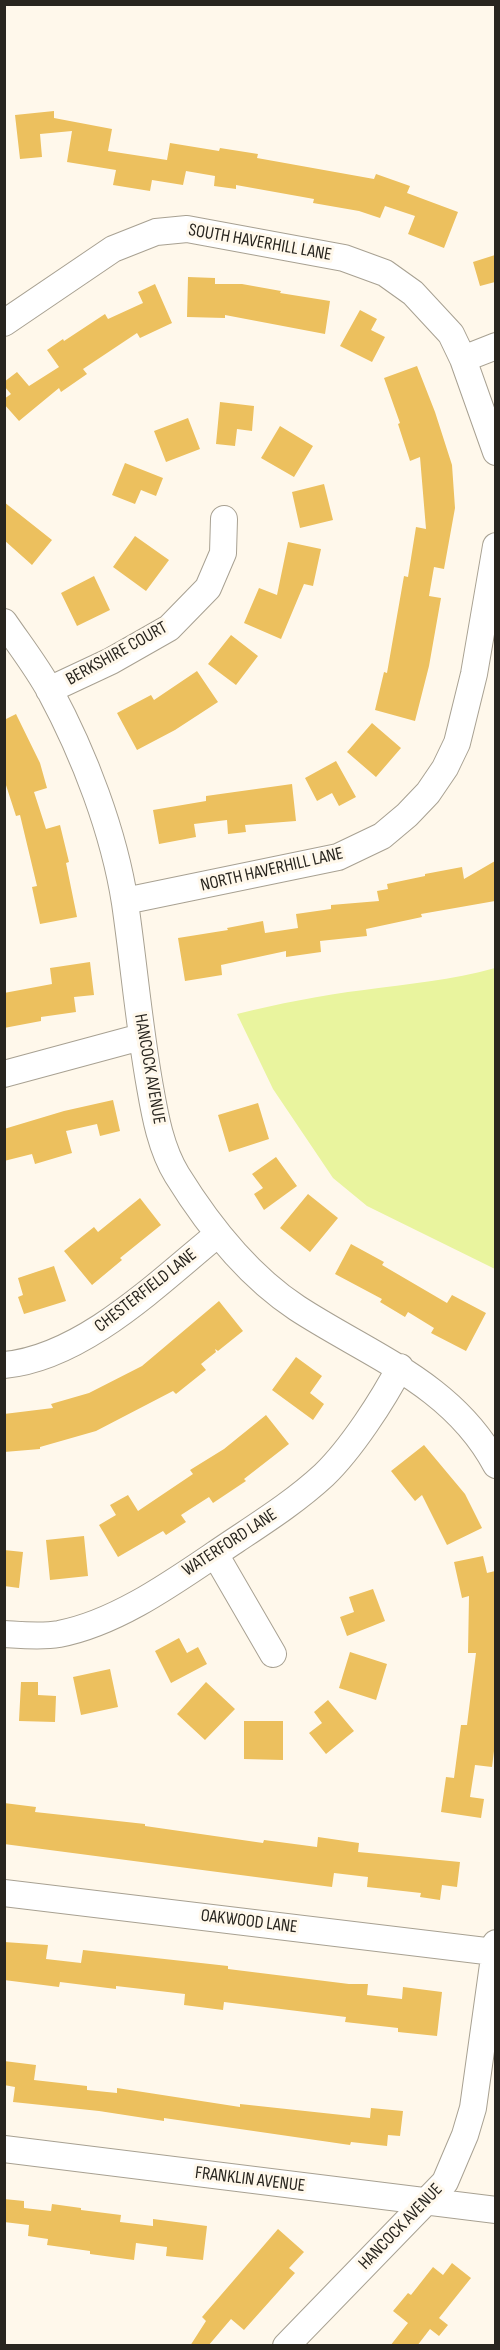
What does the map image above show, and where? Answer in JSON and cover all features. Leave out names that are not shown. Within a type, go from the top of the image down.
[{"type":"street","name":"SOUTH HAVERHILL LANE","points":[[4,323],[113,249],[156,232],[188,229],[344,258],[385,273],[413,292],[451,334],[463,359]]},
{"type":"street","points":[[495,346],[463,359],[495,452]]},
{"type":"street","name":"BERKSHIRE COURT","points":[[49,690],[111,661],[169,628],[208,588],[223,553],[224,519]]},
{"type":"street","name":"NORTH HAVERHILL LANE","points":[[125,901],[338,857],[382,836],[407,815],[429,793],[457,743],[474,674],[495,546]]},
{"type":"street","name":"HANCOCK AVENUE","points":[[4,622],[49,690],[95,790],[111,841],[125,901],[141,1037],[156,1122],[176,1173],[218,1234],[256,1276],[296,1307],[400,1367],[432,1390],[463,1419],[486,1446],[495,1465]]},
{"type":"street","points":[[4,1074],[141,1037]]},
{"type":"street","name":"CHESTERFIELD LANE","points":[[4,1365],[17,1364],[61,1350],[99,1330],[218,1234]]},
{"type":"street","name":"WATERFORD LANE","points":[[4,1634],[32,1636],[59,1634],[104,1620],[127,1609],[297,1499],[325,1474],[347,1449],[390,1387],[400,1367]]},
{"type":"street","points":[[214,1554],[273,1654]]},
{"type":"street","name":"OAKWOOD LANE","points":[[4,1893],[495,1948]]},
{"type":"street","name":"HANCOCK AVENUE","points":[[286,2346],[445,2182],[465,2135],[473,2108],[495,1948]]},
{"type":"street","name":"FRANKLIN AVENUE","points":[[4,2150],[495,2210]]},
{"type":"green space","points":[[496,968],[495,1269],[367,1206],[333,1178],[273,1089],[237,1014],[316,997],[446,979]]},
{"type":"building","points":[[54,111],[54,118],[112,129],[108,151],[167,160],[170,143],[219,151],[220,148],[258,154],[257,158],[374,179],[376,174],[410,186],[407,193],[458,212],[444,248],[408,234],[415,216],[385,206],[380,218],[359,211],[313,203],[314,199],[236,185],[236,189],[214,186],[215,176],[186,171],[183,185],[152,180],[150,191],[113,185],[116,170],[67,162],[72,131],[40,134],[42,157],[20,159],[15,115]]},
{"type":"building","points":[[495,255],[495,282],[480,286],[473,262]]},
{"type":"building","points":[[188,277],[215,278],[215,284],[242,284],[330,301],[325,334],[225,315],[225,318],[187,317]]},
{"type":"building","points":[[155,284],[172,323],[140,338],[137,333],[83,369],[87,374],[61,392],[59,388],[19,421],[4,404],[4,399],[11,394],[4,386],[4,382],[17,372],[29,386],[59,367],[47,350],[105,314],[108,319],[143,303],[138,292]]},
{"type":"building","points":[[360,310],[377,319],[371,330],[385,337],[372,362],[340,346]]},
{"type":"building","points":[[417,366],[452,465],[455,508],[444,569],[434,567],[429,596],[441,598],[429,666],[415,721],[375,710],[384,672],[387,673],[404,576],[408,577],[416,527],[426,529],[420,457],[410,461],[398,424],[400,423],[384,378]]},
{"type":"building","points":[[220,402],[254,406],[252,431],[237,429],[235,446],[216,444]]},
{"type":"building","points":[[188,418],[200,449],[166,462],[154,431]]},
{"type":"building","points":[[280,426],[313,446],[294,477],[261,458]]},
{"type":"building","points":[[125,463],[163,478],[156,496],[141,490],[135,504],[112,495]]},
{"type":"building","points":[[324,484],[333,520],[300,528],[292,492]]},
{"type":"building","points":[[4,502],[52,540],[32,565],[4,540]]},
{"type":"building","points":[[135,536],[169,560],[146,591],[113,567]]},
{"type":"building","points":[[288,542],[321,549],[313,586],[304,584],[281,639],[244,623],[259,588],[277,595]]},
{"type":"building","points":[[94,576],[110,610],[77,626],[61,593]]},
{"type":"building","points":[[231,635],[258,656],[236,685],[208,664]]},
{"type":"building","points":[[197,671],[218,702],[175,730],[137,750],[117,713],[151,695],[154,700]]},
{"type":"building","points":[[16,714],[40,763],[47,788],[34,792],[46,829],[60,825],[69,862],[66,863],[77,917],[40,924],[32,887],[37,886],[20,815],[16,816],[4,779],[4,720]]},
{"type":"building","points":[[372,723],[401,748],[376,777],[347,752]]},
{"type":"building","points":[[336,761],[356,797],[339,806],[332,793],[317,801],[305,778]]},
{"type":"building","points":[[292,784],[296,821],[245,825],[246,832],[228,834],[227,820],[194,824],[196,837],[159,844],[153,810],[206,801],[206,796]]},
{"type":"building","points":[[495,861],[495,901],[421,914],[422,917],[366,929],[367,936],[320,941],[321,952],[286,957],[286,951],[221,965],[222,975],[185,981],[178,938],[228,930],[227,928],[263,921],[265,933],[298,928],[296,914],[331,909],[331,905],[379,901],[377,891],[388,889],[387,884],[425,876],[425,874],[462,867],[464,879]]},
{"type":"building","points":[[90,962],[94,995],[74,997],[76,1012],[41,1017],[41,1021],[4,1028],[4,993],[52,984],[50,968]]},
{"type":"building","points":[[113,1100],[120,1131],[100,1136],[97,1124],[66,1131],[72,1153],[35,1164],[32,1154],[4,1161],[4,1129],[64,1111]]},
{"type":"building","points":[[258,1103],[269,1139],[229,1152],[218,1115]]},
{"type":"building","points":[[276,1157],[297,1186],[264,1210],[254,1194],[263,1188],[252,1174]]},
{"type":"building","points":[[308,1194],[338,1218],[310,1252],[280,1228]]},
{"type":"building","points":[[140,1198],[161,1225],[120,1258],[122,1260],[92,1285],[64,1251],[94,1227],[98,1232]]},
{"type":"building","points":[[351,1244],[384,1262],[382,1265],[447,1303],[452,1295],[486,1313],[466,1351],[431,1333],[434,1328],[408,1312],[405,1317],[380,1302],[382,1299],[335,1274]]},
{"type":"building","points":[[54,1266],[66,1301],[24,1314],[18,1297],[23,1295],[18,1278]]},
{"type":"building","points":[[219,1301],[243,1331],[218,1351],[215,1349],[216,1352],[201,1364],[206,1370],[176,1394],[173,1391],[96,1431],[40,1447],[40,1449],[4,1452],[4,1414],[53,1408],[51,1404],[89,1393],[142,1366]]},
{"type":"building","points":[[296,1357],[322,1376],[310,1393],[324,1404],[313,1420],[272,1390]]},
{"type":"building","points":[[266,1415],[289,1444],[244,1479],[246,1481],[213,1503],[209,1497],[181,1515],[186,1522],[166,1535],[163,1531],[118,1557],[99,1525],[116,1515],[110,1505],[128,1495],[138,1511],[193,1474],[190,1470],[224,1449]]},
{"type":"building","points":[[424,1445],[465,1494],[482,1528],[447,1545],[422,1495],[415,1501],[391,1471]]},
{"type":"building","points":[[84,1536],[88,1576],[50,1580],[46,1540]]},
{"type":"building","points":[[4,1550],[23,1552],[19,1588],[4,1586]]},
{"type":"building","points":[[483,1556],[487,1573],[495,1571],[495,1743],[492,1767],[475,1765],[470,1797],[484,1799],[481,1818],[441,1812],[446,1777],[454,1778],[461,1725],[467,1725],[476,1653],[468,1653],[469,1596],[462,1598],[454,1562]]},
{"type":"building","points":[[373,1589],[385,1621],[347,1636],[340,1617],[354,1612],[349,1597]]},
{"type":"building","points":[[179,1638],[187,1653],[198,1647],[207,1664],[171,1683],[155,1651]]},
{"type":"building","points":[[350,1652],[387,1664],[376,1700],[339,1688]]},
{"type":"building","points":[[110,1669],[118,1707],[81,1715],[73,1677]]},
{"type":"building","points":[[21,1682],[38,1682],[38,1695],[56,1696],[55,1722],[19,1721]]},
{"type":"building","points":[[206,1682],[235,1709],[205,1740],[177,1714]]},
{"type":"building","points":[[328,1700],[354,1731],[326,1754],[309,1733],[322,1723],[314,1712]]},
{"type":"building","points":[[244,1721],[283,1721],[283,1760],[244,1759]]},
{"type":"building","points":[[4,1803],[36,1807],[35,1812],[145,1824],[145,1826],[263,1843],[264,1840],[317,1847],[318,1837],[359,1843],[358,1852],[460,1862],[457,1887],[442,1885],[440,1900],[420,1897],[421,1893],[367,1887],[368,1877],[334,1873],[332,1887],[4,1844]]},
{"type":"building","points":[[4,1942],[48,1945],[46,1959],[81,1963],[83,1950],[228,1966],[228,1969],[349,1984],[368,1984],[367,1995],[402,1999],[403,1987],[442,1992],[437,2036],[398,2032],[398,2028],[345,2022],[346,2017],[224,2002],[223,2010],[184,2005],[185,1994],[60,1982],[59,1987],[4,1980]]},
{"type":"building","points":[[4,2061],[36,2065],[34,2080],[87,2086],[87,2090],[117,2093],[117,2088],[240,2107],[240,2104],[370,2118],[371,2108],[403,2111],[400,2136],[388,2135],[387,2146],[351,2142],[350,2145],[164,2118],[164,2121],[99,2111],[13,2102],[15,2087],[4,2085]]},
{"type":"building","points":[[4,2199],[24,2201],[24,2208],[51,2211],[52,2204],[121,2215],[120,2222],[153,2226],[153,2219],[207,2226],[203,2260],[166,2256],[167,2247],[136,2243],[134,2260],[47,2245],[48,2239],[28,2236],[29,2225],[4,2222]]},
{"type":"building","points":[[278,2229],[304,2252],[289,2268],[295,2273],[244,2330],[231,2319],[208,2346],[190,2346],[206,2321],[202,2317]]},
{"type":"building","points":[[452,2263],[471,2278],[439,2318],[448,2325],[439,2336],[430,2329],[417,2346],[390,2346],[408,2323],[393,2311],[408,2293],[411,2295],[433,2267],[443,2275]]}]
